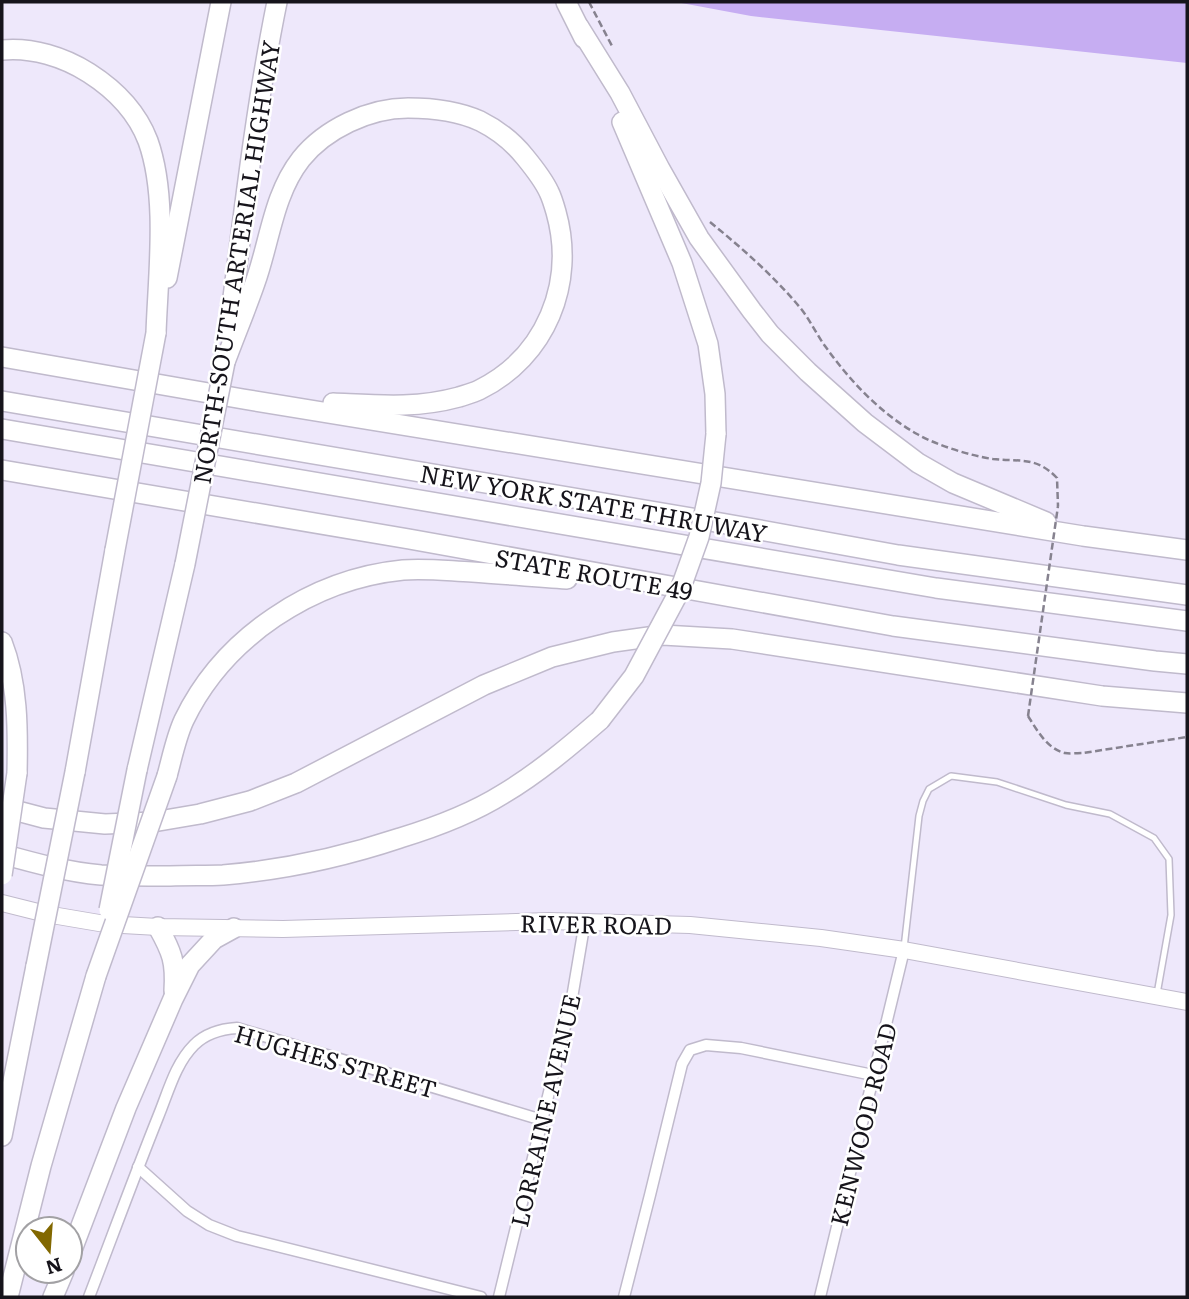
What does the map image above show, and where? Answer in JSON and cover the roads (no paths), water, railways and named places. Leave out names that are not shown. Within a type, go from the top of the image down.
[{"type":"highway","name":"NORTH-SOUTH ARTERIAL HIGHWAY","points":[[96,976],[137,770],[210,443],[225,362],[265,60],[277,2]]},
{"type":"highway","points":[[2,854],[48,867],[87,873],[150,876],[235,873],[283,868],[360,852],[434,828],[502,795],[542,768],[600,720],[634,676],[680,590],[699,537],[711,484],[716,434],[715,394],[708,344],[681,263],[631,143],[566,2]]},
{"type":"highway","points":[[2,1136],[75,772],[219,11]]},
{"type":"highway","points":[[579,27],[620,93],[699,238],[770,334],[865,423],[918,463],[953,483],[1083,536]]},
{"type":"highway","points":[[2,50],[45,54],[75,64],[105,83],[131,110],[147,140],[157,178],[159,219],[156,334]]},
{"type":"highway","points":[[225,362],[256,281],[283,188],[302,159],[318,143],[348,124],[366,115],[392,108],[430,108],[464,115],[496,130],[515,145],[537,171],[550,193],[561,230],[563,267],[556,300],[542,334],[503,376],[477,391],[443,401],[403,406],[243,399]]},
{"type":"highway","points":[[2,357],[1083,536],[1187,550]]},
{"type":"highway","name":"NEW YORK STATE THRUWAY","points":[[2,401],[898,555],[1187,595]]},
{"type":"highway","name":"NEW YORK STATE THRUWAY","points":[[2,429],[909,584],[1187,621]]},
{"type":"highway","name":"STATE ROUTE 49","points":[[2,470],[893,626],[1187,664]]},
{"type":"highway","points":[[8,1297],[41,1166],[96,976],[167,776],[183,722],[202,689],[227,658],[271,618],[307,597],[375,574],[405,570],[454,571],[648,582]]},
{"type":"highway","points":[[2,807],[44,818],[105,824],[153,822],[200,814],[250,801],[296,783],[484,685],[552,657],[613,642],[663,635],[732,639],[1102,696],[1183,704]]},
{"type":"highway","points":[[2,642],[16,700],[17,773],[2,875]]},
{"type":"highway","points":[[158,927],[171,950],[175,972],[173,999]]},
{"type":"highway","points":[[84,1218],[126,1108],[190,965],[214,939],[234,928]]},
{"type":"main road","name":"RIVER ROAD","points":[[2,903],[105,924],[158,927],[283,929],[549,921],[690,925],[821,938],[904,950],[1187,1002]]},
{"type":"street","name":"LORRAINE AVENUE","points":[[499,1297],[572,998],[585,921]]},
{"type":"street","name":"KENWOOD ROAD","points":[[820,1297],[904,950]]},
{"type":"street","name":"HUGHES STREET","points":[[89,1297],[181,1063],[193,1046],[207,1035],[224,1028],[237,1028],[542,1120]]},
{"type":"street","points":[[624,1297],[682,1064],[690,1050],[706,1045],[741,1048],[873,1075]]},
{"type":"street","points":[[138,1167],[187,1211],[209,1225],[237,1236],[481,1297]]},
{"type":"lane","points":[[904,950],[919,816],[929,789],[951,776],[997,782],[1066,805],[1110,814],[1154,838],[1169,859],[1171,915],[1157,997]]}]
